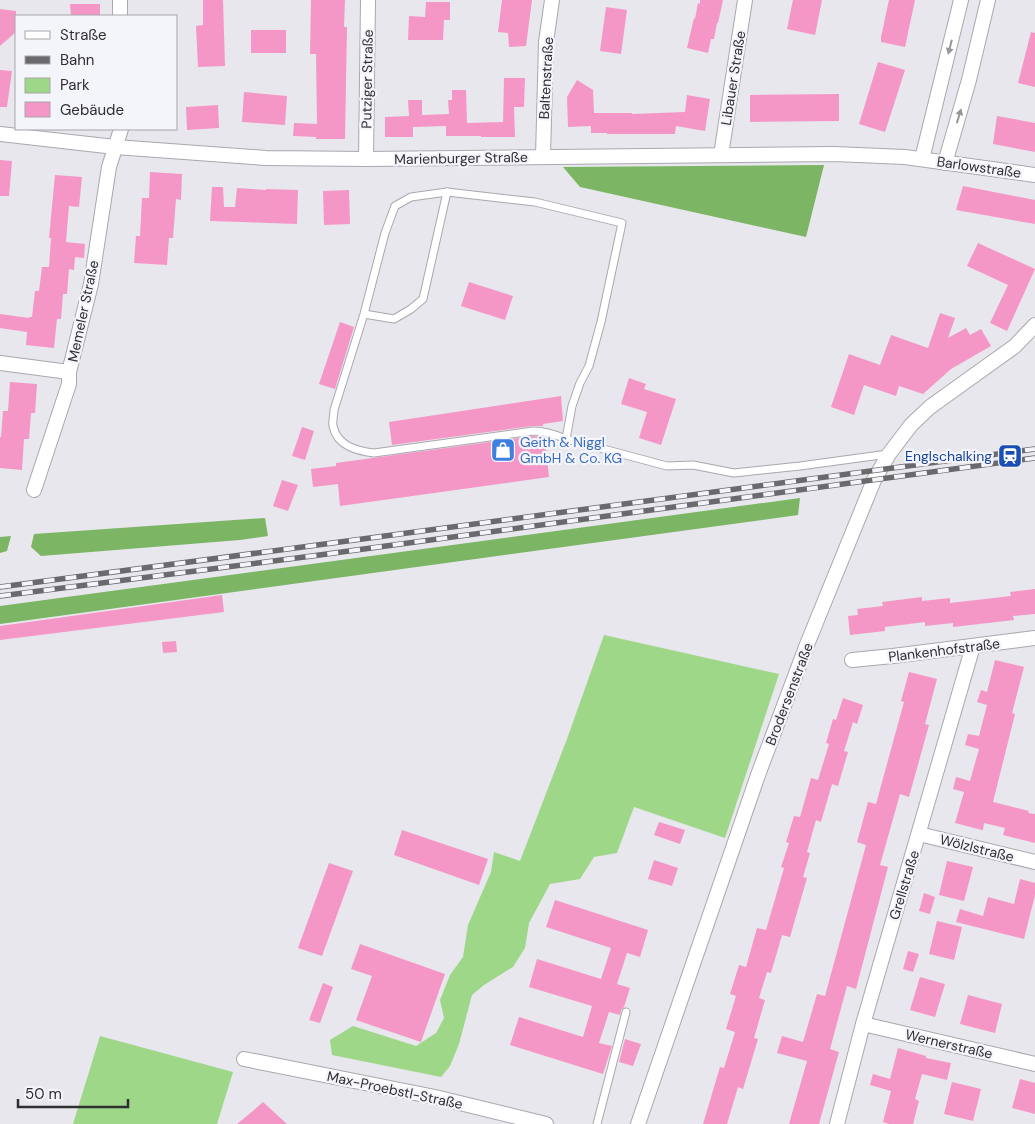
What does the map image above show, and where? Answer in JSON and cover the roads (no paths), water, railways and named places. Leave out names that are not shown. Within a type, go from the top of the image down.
[{"type":"street","points":[[120,0],[120,15]]},
{"type":"street","name":"Putziger Straße","points":[[366,159],[368,0]]},
{"type":"street","name":"Baltenstraße","points":[[543,157],[546,42],[552,0]]},
{"type":"street","name":"Libauer Straße","points":[[721,155],[745,0]]},
{"type":"street","points":[[922,159],[961,0]]},
{"type":"street","points":[[945,162],[969,80],[988,0]]},
{"type":"street","name":"Memeler Straße","points":[[34,490],[69,384],[69,372],[90,284],[109,167],[121,130]]},
{"type":"street","name":"Marienburger Straße","points":[[0,134],[114,147],[266,158],[366,159],[834,154],[922,159]]},
{"type":"street","name":"Barlowstraße","points":[[922,159],[1035,175]]},
{"type":"street","name":"Brodersenstraße","points":[[638,1124],[758,775],[806,647],[874,480],[889,454],[911,425],[930,407],[1015,346],[1035,325]]},
{"type":"street","points":[[0,363],[69,372]]},
{"type":"street","name":"Plankenhofstraße","points":[[852,660],[1035,638]]},
{"type":"street","name":"Grellstraße","points":[[837,1124],[863,1024],[972,646]]},
{"type":"street","name":"Wölzlstraße","points":[[919,834],[1035,862]]},
{"type":"street","name":"Wernerstraße","points":[[863,1024],[1035,1064]]},
{"type":"street","name":"Max-Proebstl-Straße","points":[[244,1059],[435,1098],[546,1124]]},
{"type":"lane","points":[[364,314],[394,319],[423,300],[447,192]]},
{"type":"lane","points":[[566,439],[572,406],[580,383],[589,366],[601,322],[622,223],[535,202],[447,192],[411,196],[395,206],[384,233],[364,314],[334,410],[333,426],[339,438],[348,447],[374,453],[544,431],[566,439],[667,466],[693,465],[734,472],[800,466],[889,454]]},
{"type":"lane","points":[[597,1124],[626,1012]]},
{"type":"railway","points":[[0,587],[1035,449]]},
{"type":"railway","points":[[0,596],[312,556],[1035,458]]},
{"type":"place","name":"Geith & Niggl GmbH & Co. KG","points":[[503,450]]},
{"type":"place","name":"Englschalking","points":[[1010,456]]}]
